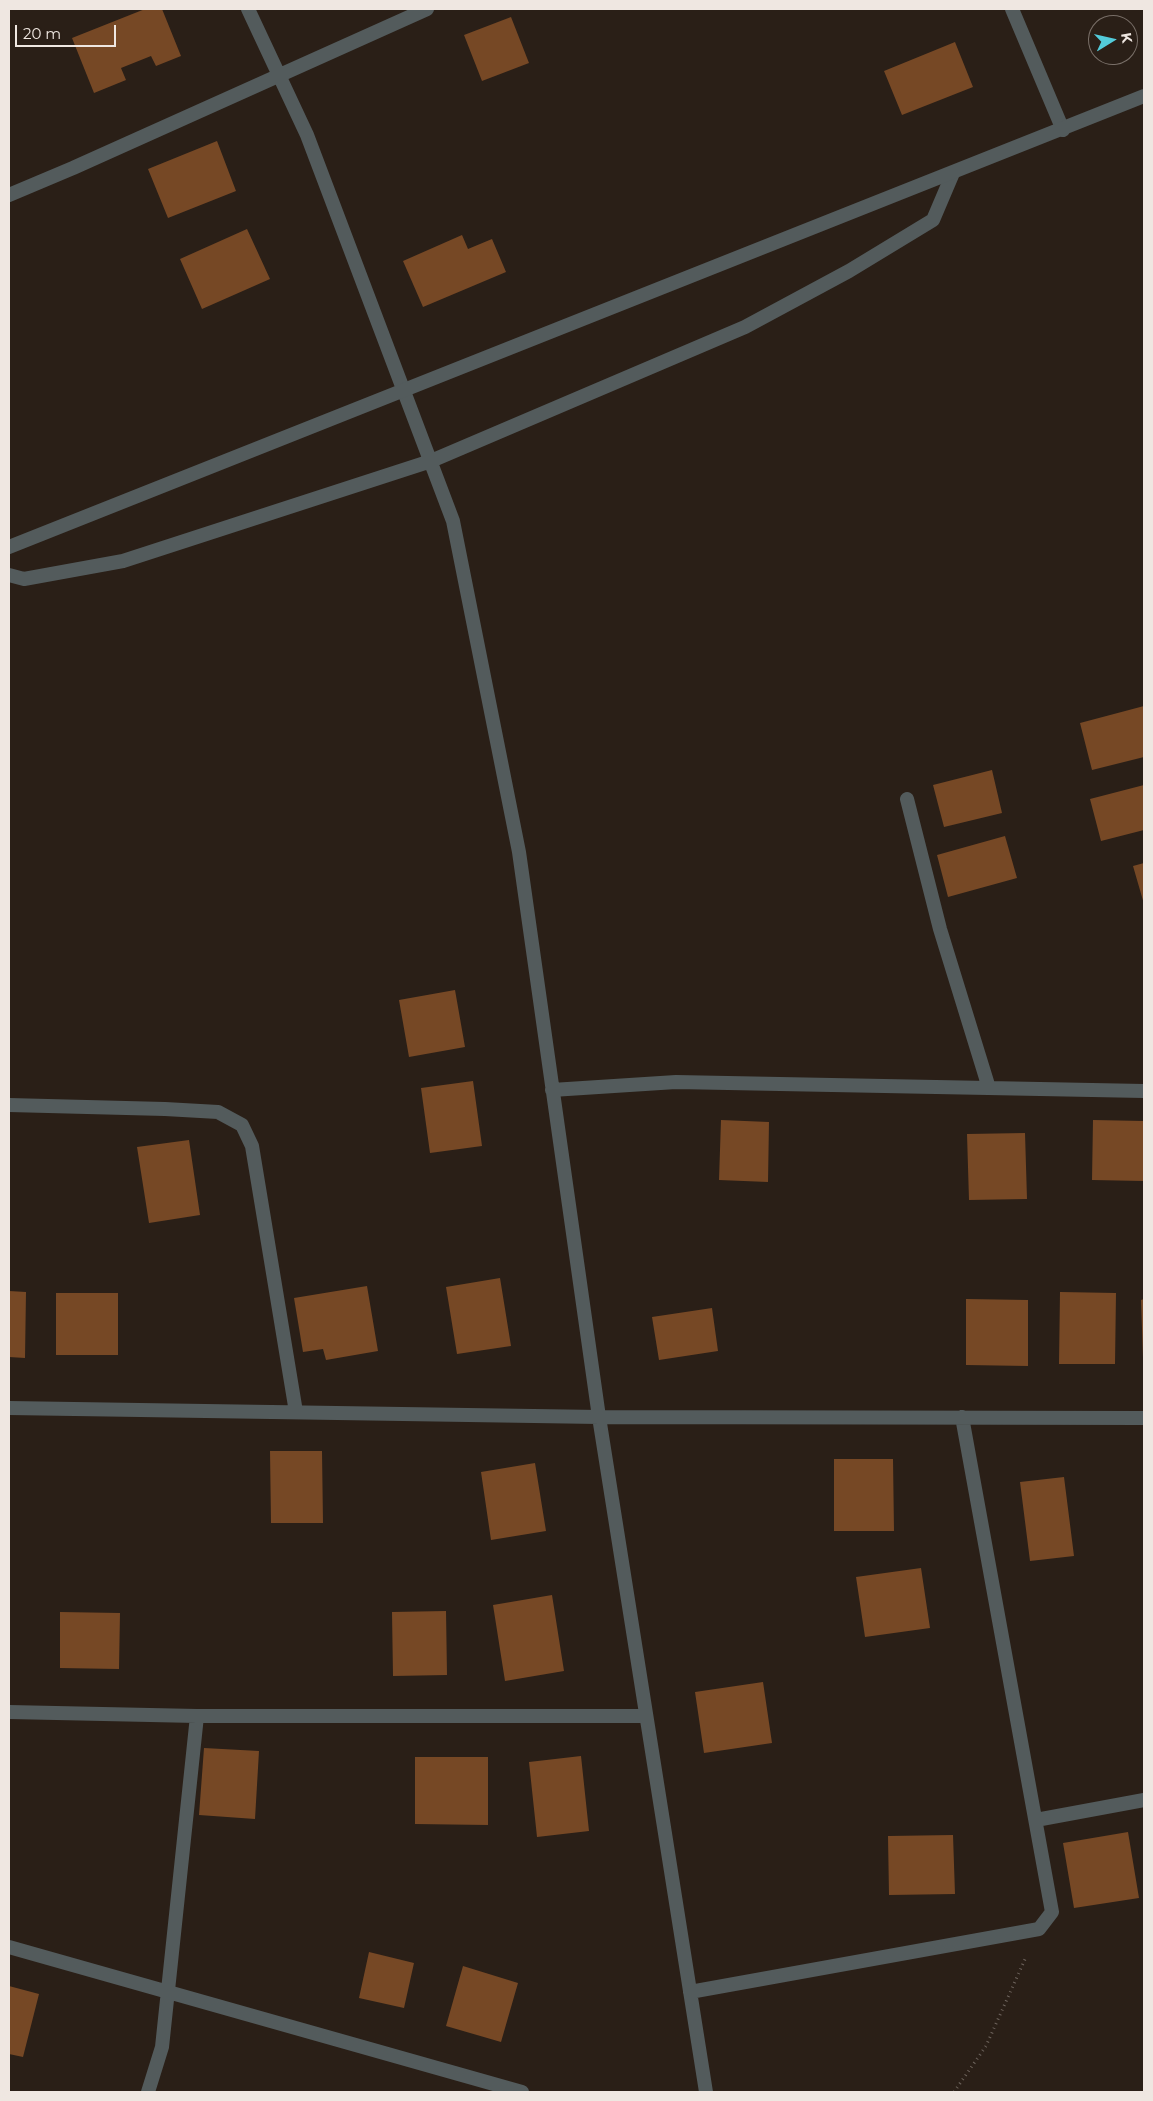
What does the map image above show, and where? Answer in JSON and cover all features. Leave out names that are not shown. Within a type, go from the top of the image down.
[{"type":"street","points":[[248,9],[307,135],[453,521],[517,842],[599,1417],[706,2092]]},
{"type":"street","points":[[9,195],[427,9]]},
{"type":"street","points":[[1012,9],[1063,130]]},
{"type":"street","points":[[9,547],[1063,130],[1144,96]]},
{"type":"street","points":[[9,575],[24,578],[123,561],[430,461],[745,327],[840,275],[934,220],[953,173]]},
{"type":"street","points":[[907,799],[940,928],[989,1088]]},
{"type":"street","points":[[552,1090],[676,1082],[1144,1091]]},
{"type":"street","points":[[9,1105],[165,1108],[218,1112],[242,1125],[252,1146],[296,1412]]},
{"type":"street","points":[[9,1408],[599,1417],[1144,1418]]},
{"type":"street","points":[[690,1992],[1039,1929],[1052,1912],[962,1418]]},
{"type":"street","points":[[9,1712],[197,1716],[646,1716]]},
{"type":"street","points":[[148,2092],[162,2047],[197,1716]]},
{"type":"street","points":[[1036,1820],[1144,1800]]},
{"type":"street","points":[[9,1947],[522,2092]]},
{"type":"path","points":[[954,2092],[986,2046],[1039,1929]]},
{"type":"building","points":[[145,9],[162,9],[181,56],[156,66],[151,56],[121,68],[126,80],[94,93],[72,38]]},
{"type":"building","points":[[511,17],[529,63],[482,81],[464,35]]},
{"type":"building","points":[[955,42],[973,87],[902,115],[884,71]]},
{"type":"building","points":[[217,141],[236,191],[168,218],[148,169]]},
{"type":"building","points":[[247,229],[270,279],[202,309],[180,259]]},
{"type":"building","points":[[462,235],[468,249],[492,239],[506,272],[423,307],[403,261]]},
{"type":"building","points":[[1144,706],[1144,757],[1092,770],[1080,723]]},
{"type":"building","points":[[992,770],[1002,813],[944,827],[933,785]]},
{"type":"building","points":[[1144,785],[1144,830],[1101,841],[1090,799]]},
{"type":"building","points":[[1005,836],[1017,878],[948,897],[937,855]]},
{"type":"building","points":[[1144,863],[1144,904],[1133,866]]},
{"type":"building","points":[[455,990],[465,1047],[409,1057],[399,1000]]},
{"type":"building","points":[[473,1081],[482,1146],[430,1153],[421,1088]]},
{"type":"building","points":[[721,1120],[769,1122],[768,1182],[719,1180]]},
{"type":"building","points":[[1093,1120],[1144,1121],[1144,1181],[1092,1180]]},
{"type":"building","points":[[1025,1133],[1027,1199],[969,1200],[967,1134]]},
{"type":"building","points":[[189,1140],[200,1215],[149,1223],[137,1147]]},
{"type":"building","points":[[500,1278],[511,1346],[457,1354],[446,1287]]},
{"type":"building","points":[[367,1286],[378,1351],[326,1360],[323,1349],[303,1352],[294,1298]]},
{"type":"building","points":[[9,1291],[26,1292],[25,1358],[9,1357]]},
{"type":"building","points":[[1060,1292],[1116,1293],[1115,1364],[1059,1364]]},
{"type":"building","points":[[56,1293],[118,1293],[118,1355],[56,1355]]},
{"type":"building","points":[[966,1299],[1028,1300],[1028,1366],[966,1365]]},
{"type":"building","points":[[1144,1299],[1144,1358],[1143,1358],[1141,1300]]},
{"type":"building","points":[[712,1308],[718,1351],[659,1360],[652,1317]]},
{"type":"building","points":[[270,1451],[322,1451],[323,1523],[271,1523]]},
{"type":"building","points":[[834,1459],[893,1459],[894,1531],[834,1531]]},
{"type":"building","points":[[535,1463],[546,1531],[491,1540],[481,1472]]},
{"type":"building","points":[[1064,1477],[1074,1556],[1030,1561],[1020,1482]]},
{"type":"building","points":[[921,1568],[930,1628],[865,1637],[856,1577]]},
{"type":"building","points":[[552,1595],[564,1671],[505,1681],[493,1605]]},
{"type":"building","points":[[446,1611],[447,1675],[393,1676],[392,1612]]},
{"type":"building","points":[[60,1612],[120,1613],[119,1669],[60,1668]]},
{"type":"building","points":[[763,1682],[772,1743],[704,1753],[695,1692]]},
{"type":"building","points":[[204,1748],[259,1751],[255,1819],[199,1815]]},
{"type":"building","points":[[581,1756],[589,1831],[537,1837],[529,1762]]},
{"type":"building","points":[[415,1757],[488,1757],[488,1825],[415,1824]]},
{"type":"building","points":[[1128,1832],[1139,1898],[1074,1908],[1063,1843]]},
{"type":"building","points":[[953,1835],[955,1894],[889,1895],[888,1836]]},
{"type":"building","points":[[369,1952],[414,1963],[404,2008],[359,1998]]},
{"type":"building","points":[[463,1966],[518,1983],[501,2042],[446,2026]]},
{"type":"building","points":[[9,1986],[39,1994],[23,2057],[9,2054]]}]
